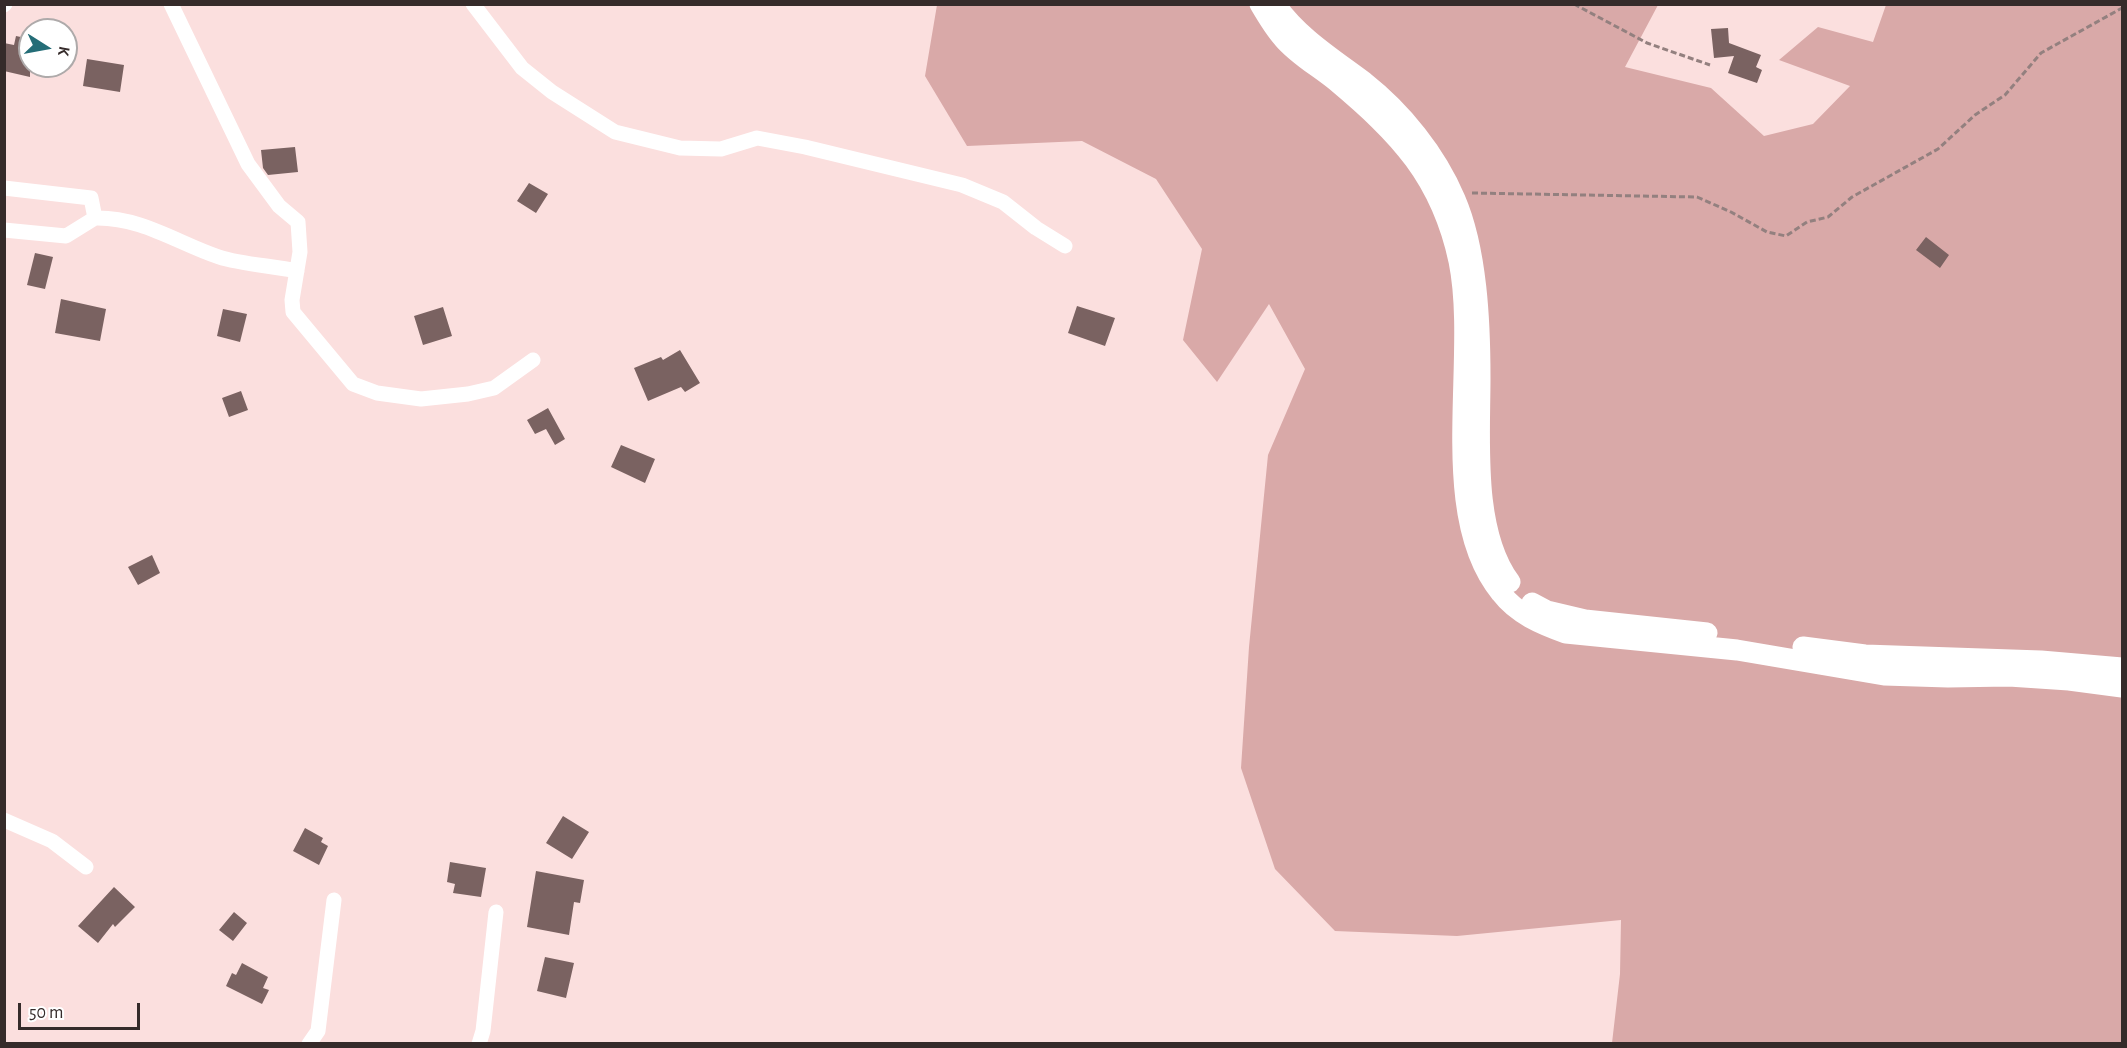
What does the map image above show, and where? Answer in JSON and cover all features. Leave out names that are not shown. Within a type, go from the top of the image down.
[{"type":"main road","points":[[1260,4],[1284,40],[1386,124],[1418,162],[1441,204],[1459,262],[1462,291],[1465,353],[1464,460],[1466,500],[1471,531],[1480,559],[1490,578],[1502,595],[1521,612],[1542,624],[1566,633],[1737,650],[1884,675],[2009,676],[2069,680],[2122,687]]},
{"type":"main road","points":[[1275,4],[1296,29],[1316,47],[1393,106],[1426,148],[1452,192],[1467,230],[1479,327],[1479,460],[1483,509],[1499,566],[1515,589],[1530,601],[1547,611],[1585,620],[1689,631],[1865,656],[2041,661],[2122,668]]},
{"type":"street","points":[[171,4],[248,164],[279,206],[298,222],[300,252],[292,300],[293,312],[353,384],[377,393],[421,399],[468,394],[494,388],[533,360]]},
{"type":"street","points":[[473,4],[522,68],[552,92],[615,132],[680,148],[721,149],[757,138],[805,147],[962,185],[1003,202],[1036,228],[1065,246]]},
{"type":"street","points":[[4,188],[91,198],[95,218]]},
{"type":"street","points":[[4,230],[66,236],[95,218],[116,217],[168,234],[219,257],[297,271]]},
{"type":"street","points":[[4,820],[52,841],[86,867]]},
{"type":"street","points":[[309,1044],[318,1031],[334,900]]},
{"type":"street","points":[[479,1044],[483,1031],[496,912]]},
{"type":"path","points":[[1574,4],[1647,43],[1710,65]]},
{"type":"path","points":[[1452,192],[1697,197],[1767,232],[1786,236],[1807,222],[1828,217],[1852,196],[1938,149],[1975,115],[2005,95],[2041,53],[2122,8]]},
{"type":"shaded area","points":[[937,5],[1658,5],[1625,67],[1711,88],[1764,136],[1813,124],[1850,86],[1779,60],[1818,27],[1873,42],[1886,5],[2122,5],[2122,1043],[1612,1043],[1620,974],[1621,920],[1457,936],[1335,931],[1275,869],[1241,768],[1249,647],[1268,455],[1305,369],[1269,304],[1217,382],[1183,340],[1202,249],[1156,179],[1082,141],[967,146],[925,76]]},
{"type":"building","points":[[1728,28],[1729,43],[1761,55],[1756,67],[1762,70],[1757,83],[1728,73],[1734,56],[1714,58],[1711,29]]},
{"type":"building","points":[[16,36],[18,36],[18,74],[4,71],[4,43],[14,45]]},
{"type":"building","points":[[87,59],[124,65],[120,92],[83,86]]},
{"type":"building","points":[[295,147],[298,172],[268,175],[263,168],[261,150]]},
{"type":"building","points":[[529,183],[548,194],[536,213],[517,201]]},
{"type":"building","points":[[1926,237],[1949,255],[1940,268],[1916,250]]},
{"type":"building","points":[[35,253],[53,257],[45,289],[27,285]]},
{"type":"building","points":[[61,299],[106,309],[100,341],[55,333]]},
{"type":"building","points":[[1077,306],[1115,318],[1105,346],[1068,333]]},
{"type":"building","points":[[443,307],[452,336],[423,345],[414,316]]},
{"type":"building","points":[[223,309],[247,314],[240,342],[217,336]]},
{"type":"building","points":[[680,350],[700,383],[685,392],[681,387],[648,401],[634,368],[661,357],[663,360]]},
{"type":"building","points":[[241,391],[248,410],[229,417],[222,398]]},
{"type":"building","points":[[548,408],[565,439],[555,445],[546,429],[535,434],[527,420]]},
{"type":"building","points":[[621,445],[655,459],[645,483],[611,467]]},
{"type":"building","points":[[152,555],[160,573],[138,585],[128,567]]},
{"type":"building","points":[[563,816],[589,832],[572,859],[546,843]]},
{"type":"building","points":[[305,828],[323,838],[321,842],[328,846],[319,865],[293,851]]},
{"type":"building","points":[[450,862],[486,868],[481,897],[453,893],[455,884],[447,882]]},
{"type":"building","points":[[536,871],[584,880],[580,903],[574,902],[569,935],[527,927]]},
{"type":"building","points":[[114,887],[135,907],[115,927],[113,924],[98,943],[78,926]]},
{"type":"building","points":[[234,912],[247,923],[233,941],[219,930]]},
{"type":"building","points":[[545,957],[574,963],[566,998],[537,991]]},
{"type":"building","points":[[242,963],[268,977],[263,988],[269,990],[262,1004],[226,986],[232,973],[236,975]]}]
